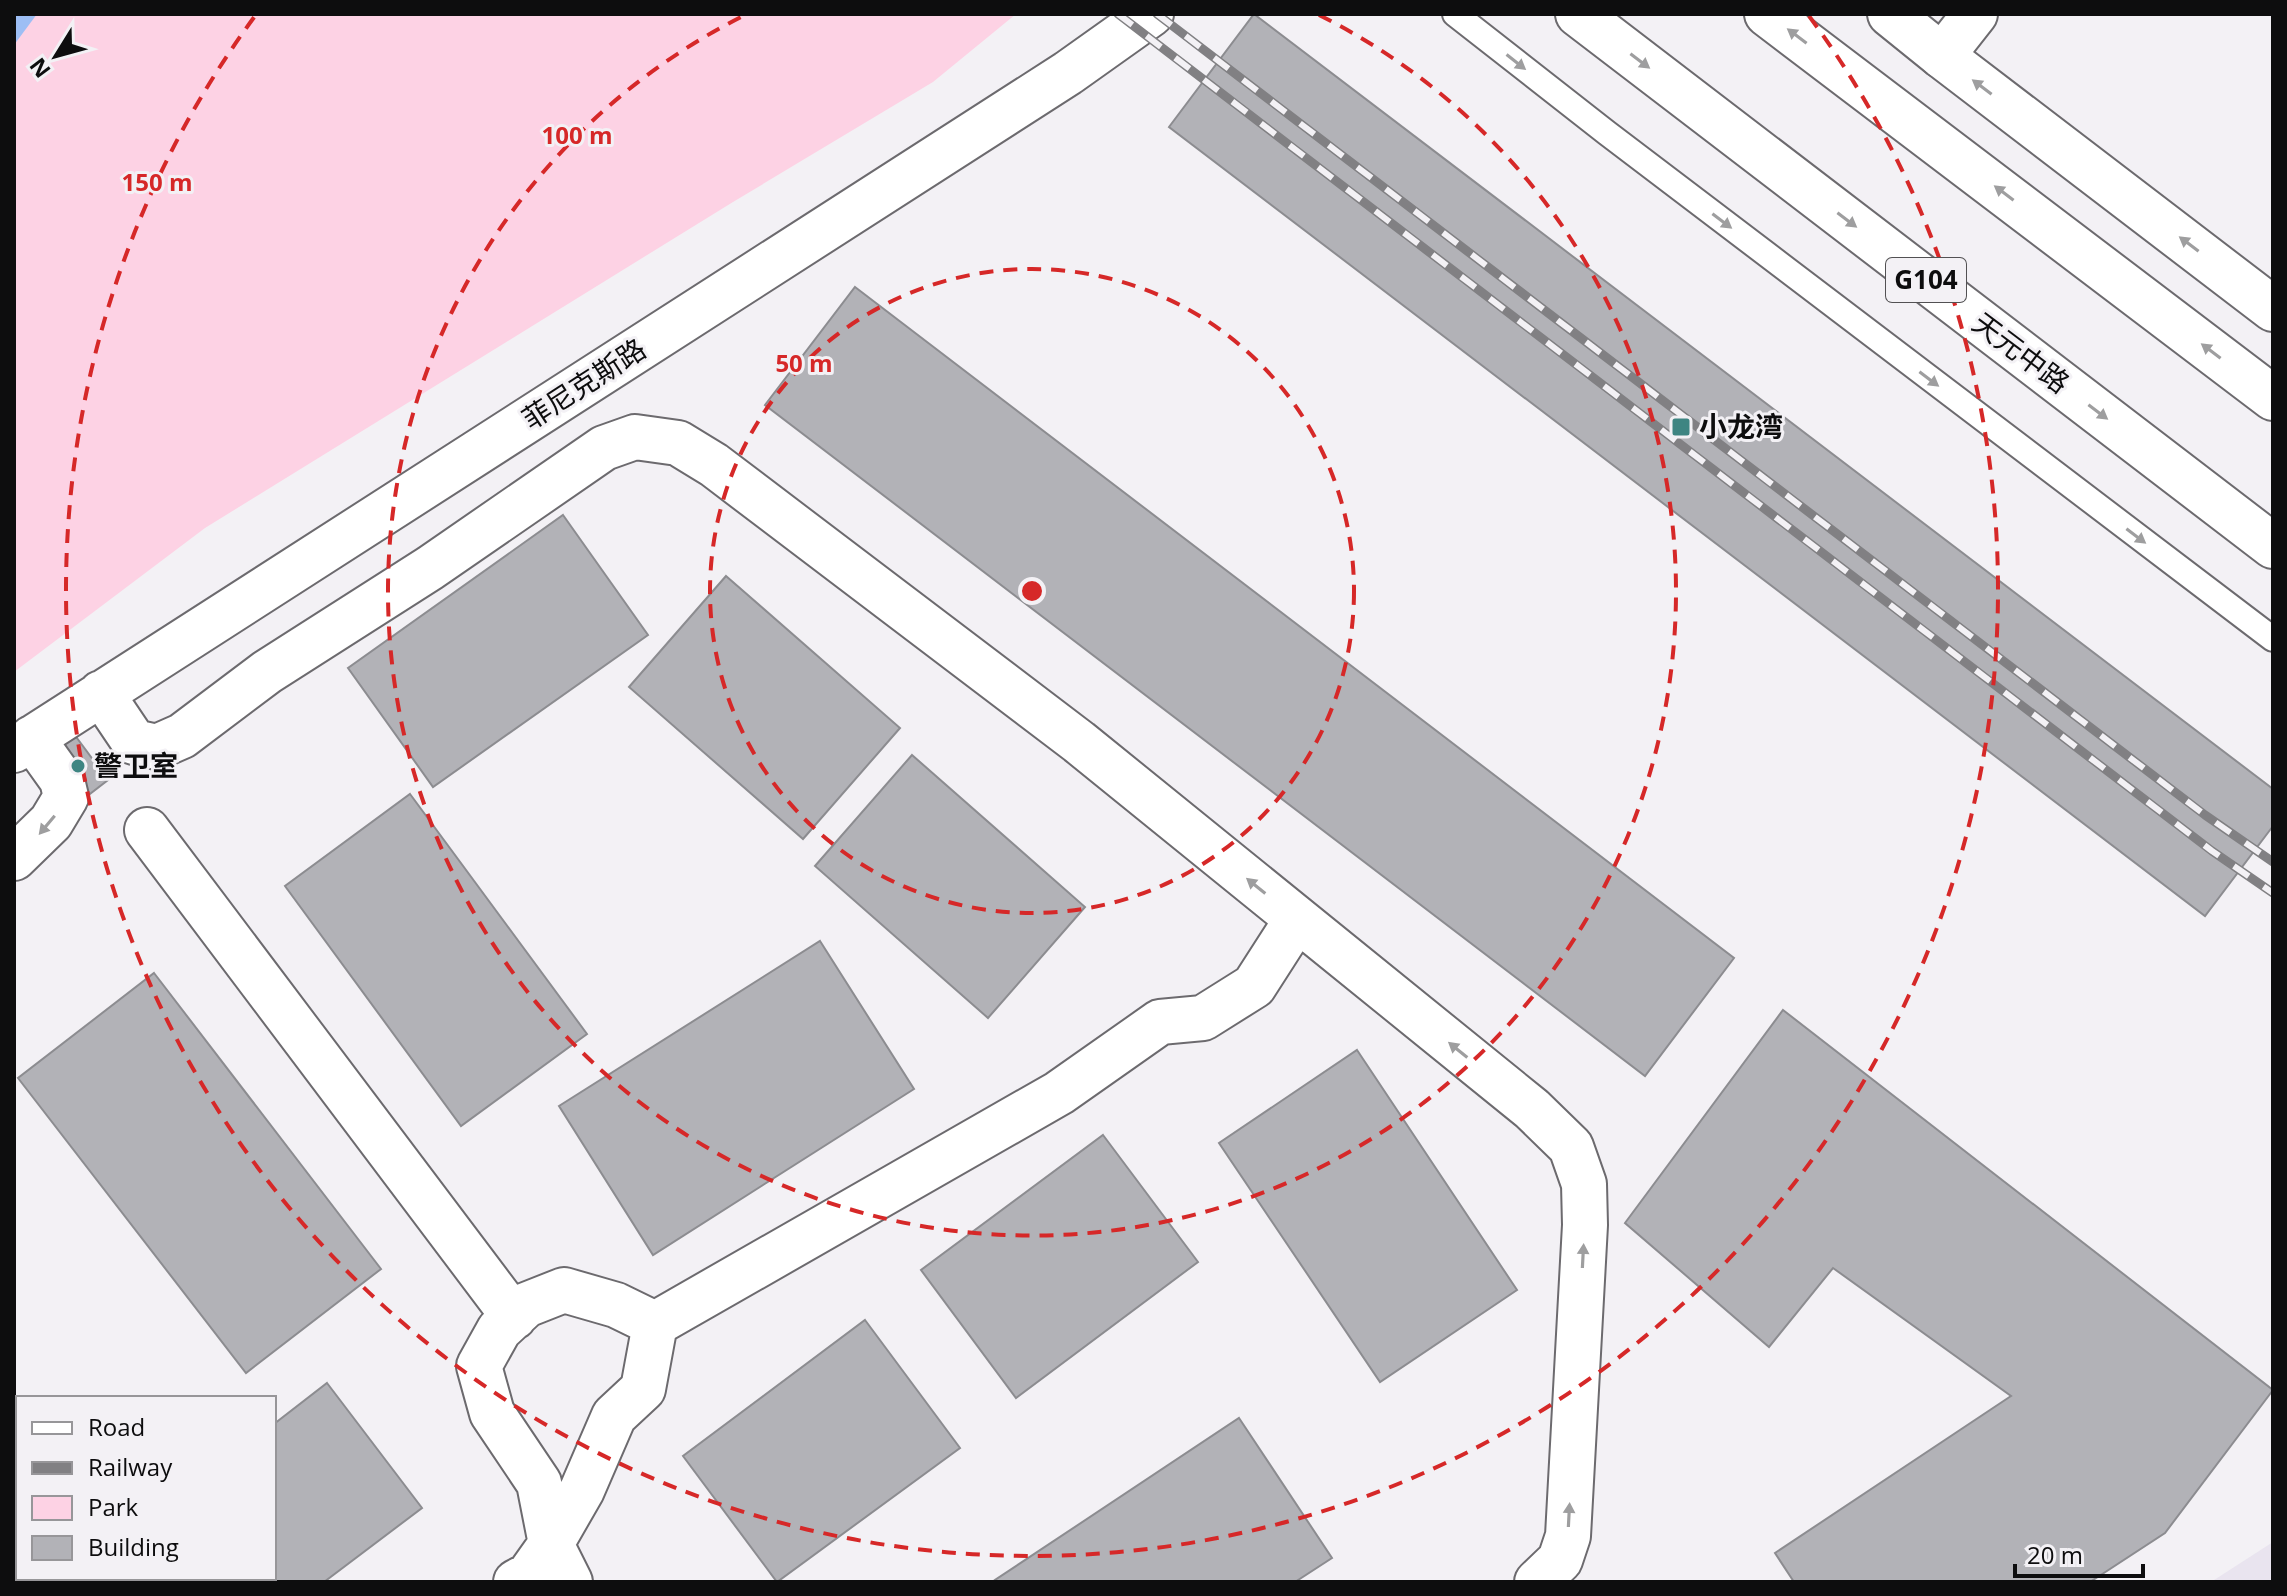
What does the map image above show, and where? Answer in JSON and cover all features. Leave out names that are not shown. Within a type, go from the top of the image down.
[{"type":"main road","name":"菲尼克斯路","points":[[23,744],[1068,73],[1151,14]]},
{"type":"main road","name":"天元中路","points":[[1578,14],[2273,546]]},
{"type":"main road","points":[[1767,14],[2273,398]]},
{"type":"main road","points":[[1890,14],[2273,309]]},
{"type":"main road","points":[[1942,56],[1975,14]]},
{"type":"main road","points":[[101,693],[134,742],[157,747],[182,736],[267,672],[430,568],[604,448],[635,437],[678,443],[714,465],[1079,742],[1532,1109],[1571,1147],[1584,1184],[1585,1225],[1568,1536],[1560,1560],[1537,1582]]},
{"type":"main road","points":[[14,858],[51,822],[66,797],[62,780],[23,744]]},
{"type":"main road","points":[[147,830],[514,1317]]},
{"type":"main road","points":[[516,1582],[529,1575],[551,1544],[582,1490],[614,1416],[643,1389],[655,1324],[1059,1093],[1160,1022],[1203,1018],[1254,986],[1297,919]]},
{"type":"main road","points":[[570,1582],[551,1544],[539,1483],[492,1413],[479,1366],[499,1330],[526,1305],[564,1290],[616,1305],[655,1324]]},
{"type":"lane","points":[[1455,14],[2273,639]]},
{"type":"shaded area","points":[[2273,1542],[2273,1582],[2211,1582]]},
{"type":"green space","points":[[14,14],[1016,14],[933,82],[205,528],[14,672]]},
{"type":"water","points":[[14,14],[37,14],[14,45]]},
{"type":"building","name":"小龙湾","points":[[1254,14],[2273,789],[2273,826],[2205,916],[1169,127]]},
{"type":"building","points":[[855,287],[1734,958],[1645,1076],[765,405]]},
{"type":"building","points":[[563,515],[648,635],[433,787],[348,668]]},
{"type":"building","points":[[726,576],[900,728],[803,839],[629,687]]},
{"type":"building","name":"警卫室","points":[[74,734],[108,780],[82,800],[47,752]]},
{"type":"building","points":[[912,755],[1085,907],[988,1018],[815,866]]},
{"type":"building","points":[[410,794],[587,1034],[461,1126],[285,886]]},
{"type":"building","points":[[820,941],[914,1089],[653,1255],[559,1106]]},
{"type":"building","points":[[154,973],[381,1269],[246,1373],[18,1078]]},
{"type":"building","points":[[1783,1010],[2273,1390],[2165,1533],[2090,1582],[1794,1582],[1775,1553],[2011,1396],[1833,1268],[1769,1347],[1625,1223]]},
{"type":"building","points":[[1357,1050],[1517,1290],[1380,1382],[1219,1143]]},
{"type":"building","points":[[1103,1135],[1198,1262],[1016,1398],[921,1270]]},
{"type":"building","points":[[865,1320],[960,1448],[777,1582],[683,1456]]},
{"type":"building","points":[[327,1383],[422,1508],[324,1582],[269,1582],[268,1580],[276,1580],[276,1422]]},
{"type":"building","points":[[1239,1418],[1332,1558],[1295,1582],[995,1580]]},
{"type":"building","points":[[92,1580],[214,1582],[93,1582]]},
{"type":"railway","points":[[1118,14],[2212,851],[2273,893]]},
{"type":"railway","points":[[1157,14],[2205,815],[2273,862]]},
{"type":"place","name":"小龙湾","points":[[1681,427]]},
{"type":"place","name":"警卫室","points":[[78,766]]}]
